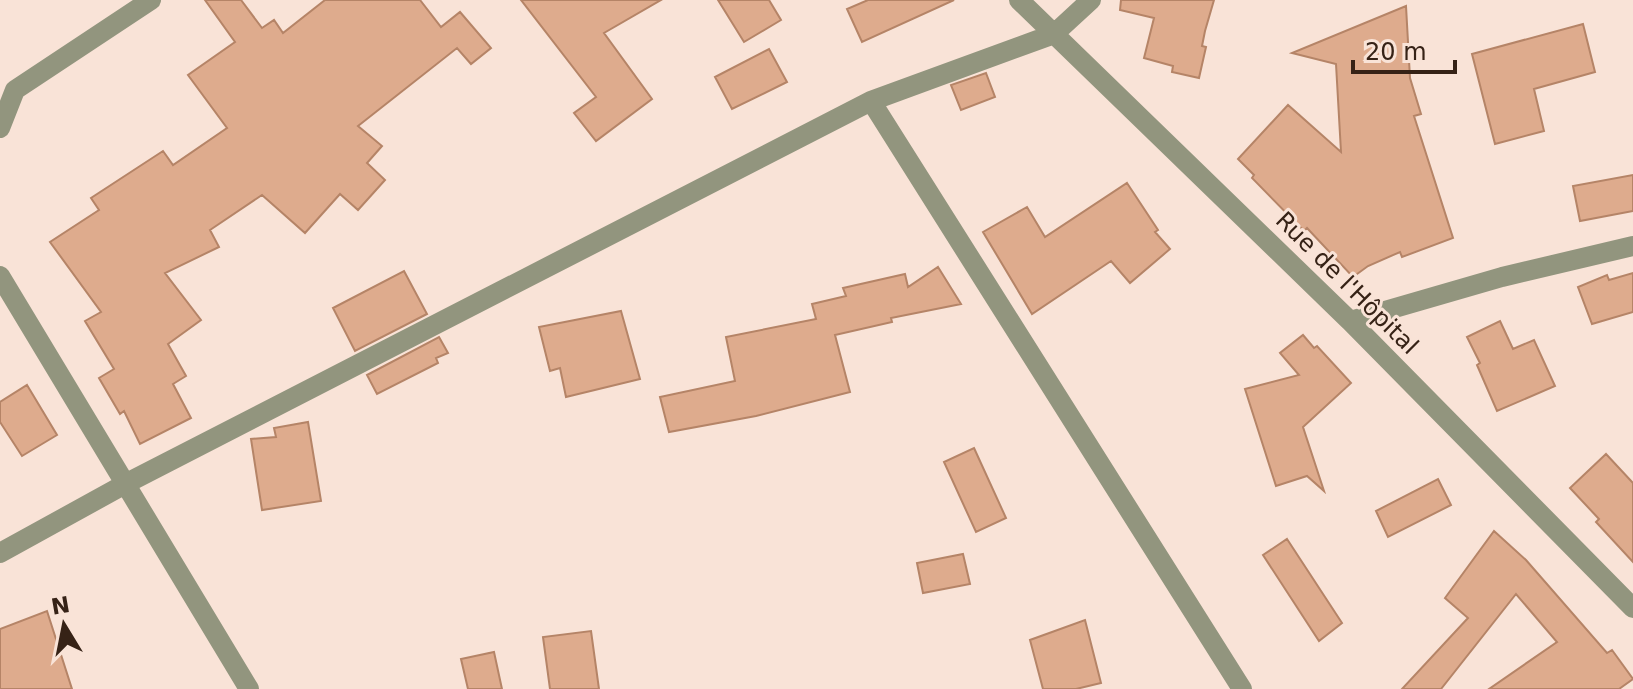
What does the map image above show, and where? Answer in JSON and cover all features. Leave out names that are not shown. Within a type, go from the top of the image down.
[{"type":"street","points":[[0,128],[7,89],[151,0]]},
{"type":"street","name":"Rue de l'Hôpital","points":[[1019,0],[1350,321],[1633,608]]},
{"type":"street","points":[[0,553],[127,483],[871,101],[1054,34],[1091,0]]},
{"type":"street","points":[[871,101],[1242,689]]},
{"type":"street","points":[[1350,321],[1502,277],[1633,246]]},
{"type":"street","points":[[0,276],[249,689]]},
{"type":"building","points":[[205,0],[241,0],[262,28],[274,20],[283,33],[325,0],[420,0],[441,27],[460,12],[491,48],[471,64],[457,48],[358,126],[382,146],[367,163],[385,180],[358,210],[340,194],[305,233],[262,195],[210,230],[219,247],[165,273],[201,320],[168,344],[186,376],[173,384],[191,418],[140,444],[124,411],[120,414],[99,378],[114,369],[85,321],[101,312],[50,242],[99,210],[91,198],[163,151],[173,165],[227,128],[188,75],[235,42]]},
{"type":"building","points":[[521,0],[661,0],[604,33],[652,99],[596,141],[574,113],[596,97]]},
{"type":"building","points":[[718,0],[769,0],[781,20],[744,42]]},
{"type":"building","points":[[868,0],[954,0],[862,42],[847,9]]},
{"type":"building","points":[[1121,0],[1214,0],[1202,46],[1206,47],[1199,78],[1172,72],[1173,66],[1144,58],[1154,18],[1120,10]]},
{"type":"building","points":[[1406,6],[1410,78],[1421,114],[1414,116],[1453,238],[1402,257],[1400,252],[1368,266],[1353,277],[1307,228],[1304,231],[1252,178],[1254,175],[1238,159],[1288,105],[1341,152],[1336,64],[1292,53]]},
{"type":"building","points":[[1583,24],[1595,72],[1534,89],[1544,131],[1495,144],[1472,54]]},
{"type":"building","points":[[769,49],[787,82],[732,109],[715,77]]},
{"type":"building","points":[[986,73],[995,97],[961,110],[951,85]]},
{"type":"building","points":[[1633,175],[1633,211],[1580,221],[1573,186]]},
{"type":"building","points":[[1127,183],[1158,230],[1155,232],[1170,249],[1130,283],[1111,261],[1032,314],[983,232],[1027,207],[1045,237]]},
{"type":"building","points":[[938,267],[961,304],[891,318],[892,322],[835,335],[850,392],[756,416],[669,432],[660,397],[735,381],[726,337],[816,319],[812,304],[846,296],[843,288],[905,274],[908,287]]},
{"type":"building","points":[[404,271],[427,314],[355,351],[333,308]]},
{"type":"building","points":[[1633,273],[1633,312],[1592,324],[1578,287],[1607,275],[1609,280]]},
{"type":"building","points":[[621,311],[640,379],[566,397],[560,368],[550,371],[539,327]]},
{"type":"building","points":[[1500,321],[1513,349],[1534,340],[1555,386],[1497,411],[1467,337]]},
{"type":"building","points":[[1303,335],[1351,383],[1303,427],[1324,491],[1307,476],[1276,486],[1245,389],[1299,375],[1280,353]]},
{"type":"building","points":[[439,337],[448,353],[436,358],[438,363],[377,394],[367,375]]},
{"type":"building","points":[[27,385],[57,435],[22,456],[0,422],[0,402]]},
{"type":"building","points":[[308,422],[321,501],[262,510],[251,439],[276,437],[274,428]]},
{"type":"building","points":[[974,448],[1006,518],[976,532],[944,462]]},
{"type":"building","points":[[1606,454],[1633,483],[1633,562],[1570,488]]},
{"type":"building","points":[[1438,479],[1451,505],[1388,537],[1376,511]]},
{"type":"building","points":[[1494,531],[1526,560],[1607,653],[1612,650],[1633,679],[1619,689],[1489,689],[1557,642],[1516,594],[1441,689],[1402,689],[1468,618],[1445,598]]},
{"type":"building","points":[[1287,539],[1342,623],[1319,641],[1263,555]]},
{"type":"building","points":[[963,554],[970,584],[923,593],[917,563]]},
{"type":"building","points":[[47,611],[72,689],[0,689],[0,629]]},
{"type":"building","points":[[1085,620],[1101,683],[1076,689],[1043,689],[1030,640]]},
{"type":"building","points":[[591,631],[599,689],[550,689],[543,637]]},
{"type":"building","points":[[494,652],[502,689],[468,689],[461,659]]}]
